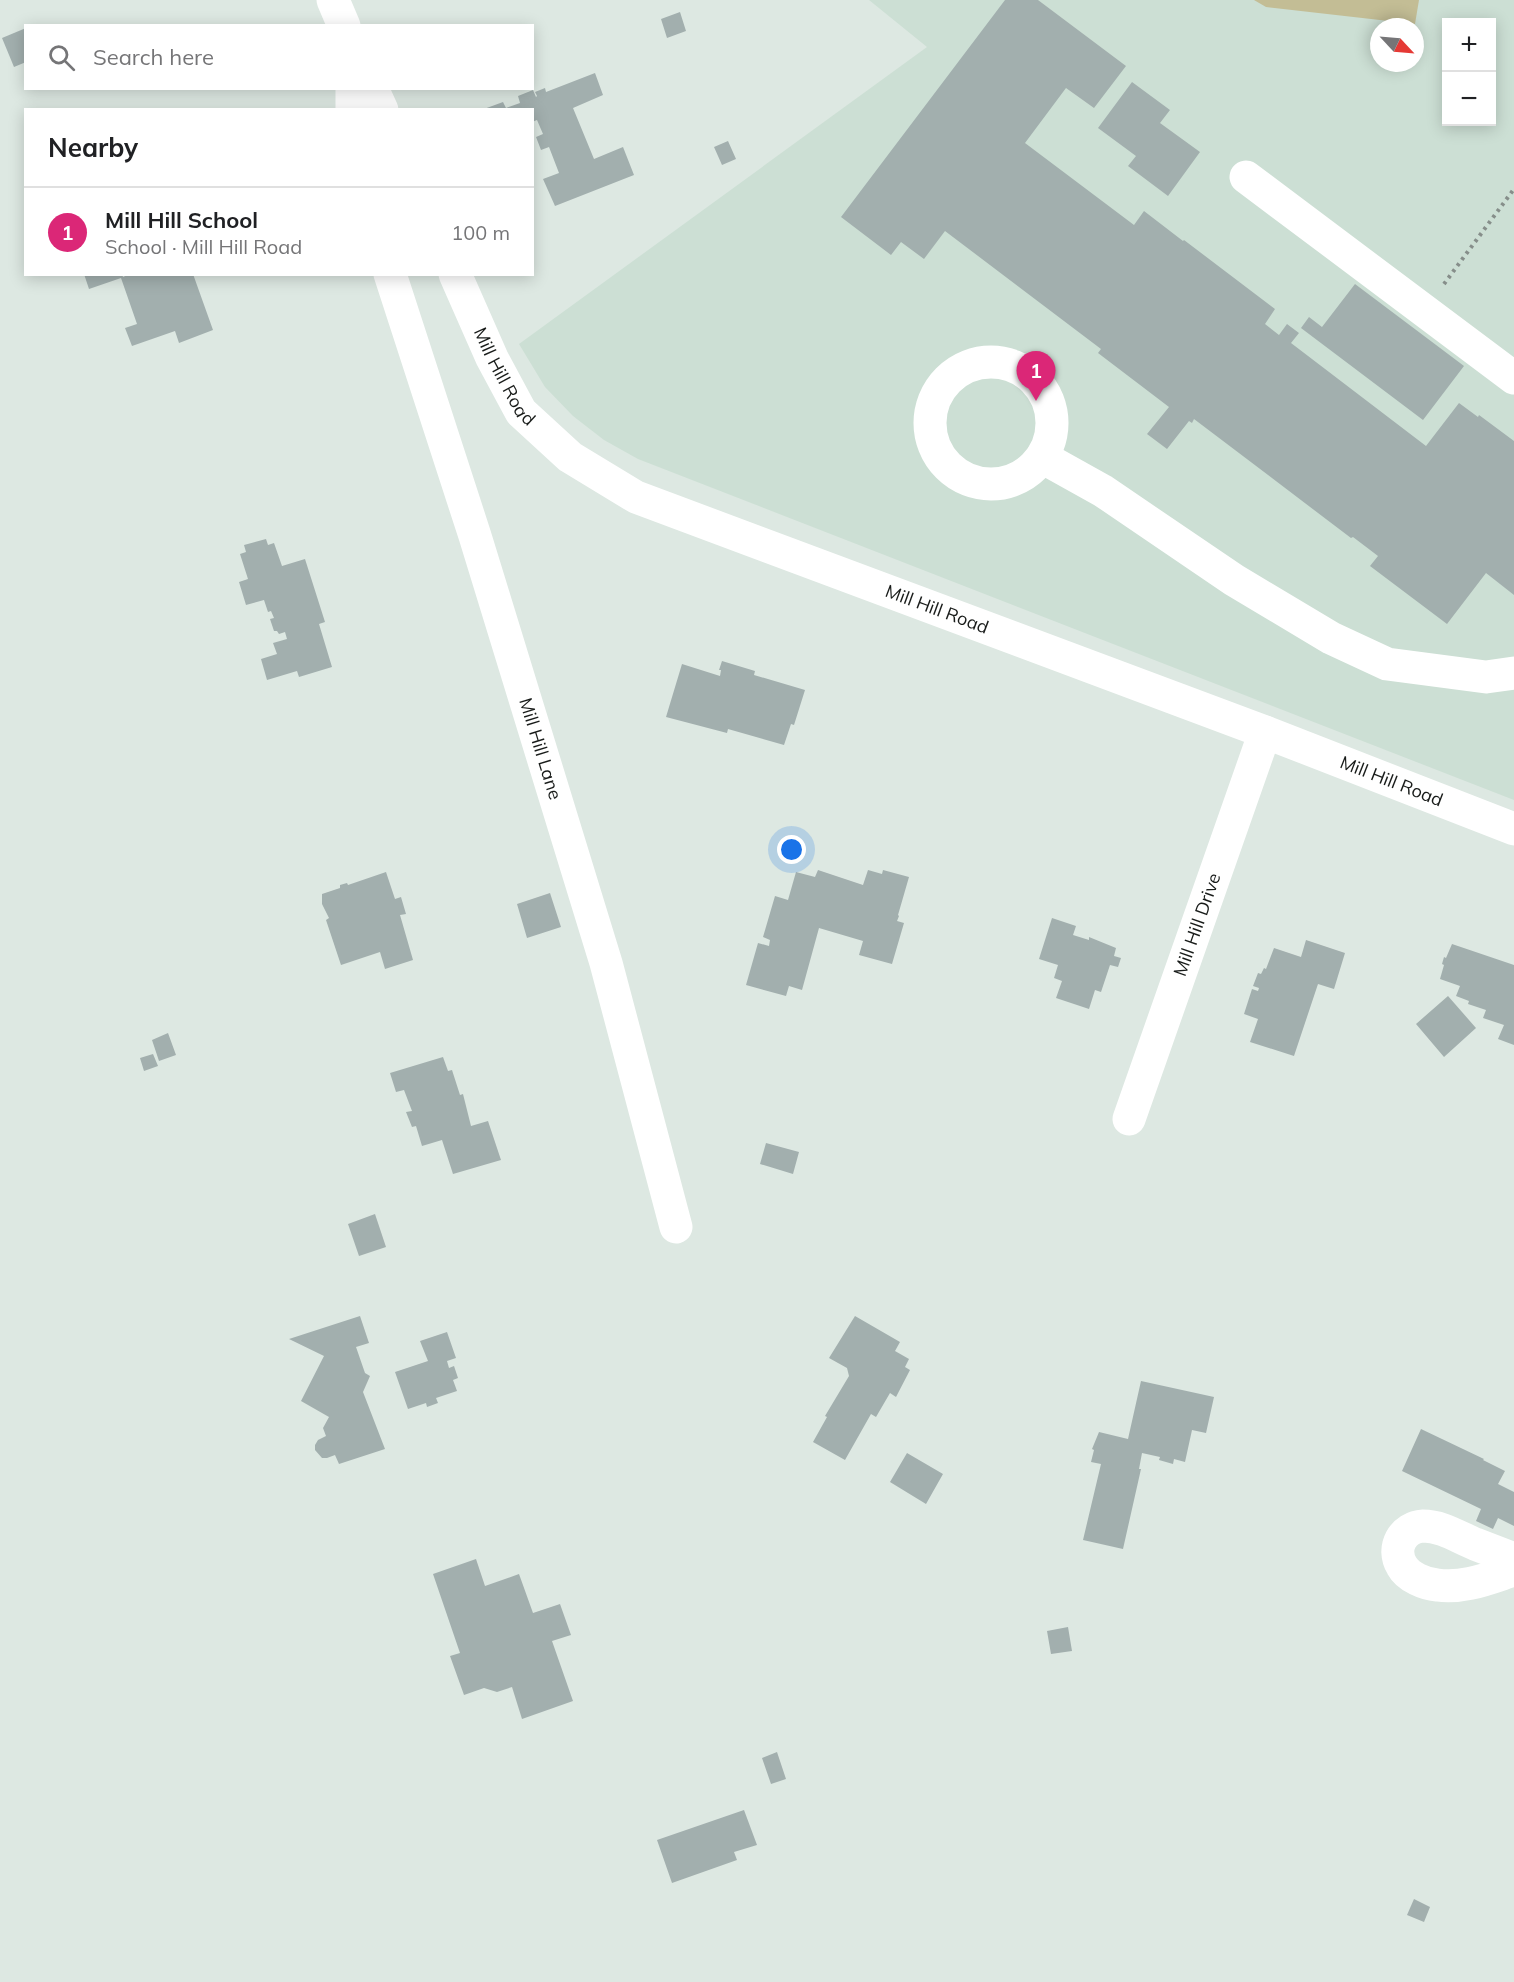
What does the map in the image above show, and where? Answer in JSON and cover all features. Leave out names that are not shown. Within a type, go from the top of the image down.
[{"type":"street","points":[[333,0],[343,24]]},
{"type":"street","points":[[352,90],[352,108]]},
{"type":"street","points":[[373,90],[381,108]]},
{"type":"street","points":[[1246,177],[1514,378]]},
{"type":"street","name":"Mill Hill Lane","points":[[391,276],[475,537],[606,963],[676,1227]]},
{"type":"street","name":"Mill Hill Road","points":[[456,276],[492,358],[521,412],[570,457],[636,497],[1265,732],[1514,829]]},
{"type":"street","points":[[1042,457],[1103,491],[1243,586],[1331,638],[1387,664],[1486,677],[1514,673]]},
{"type":"street","name":"Mill Hill Drive","points":[[1129,1119],[1265,732]]},
{"type":"street","points":[[1514,1559],[1436,1527],[1412,1528],[1404,1533],[1398,1545],[1398,1557],[1402,1567],[1422,1582],[1438,1586],[1476,1583],[1514,1570]]},
{"type":"path","points":[[1424,311],[1514,189]]},
{"type":"shaded area","points":[[869,0],[1514,0],[1514,800],[638,459],[604,440],[573,416],[545,387],[519,344],[927,47]]},
{"type":"shaded area","points":[[1254,0],[1419,0],[1416,18],[1370,19],[1266,7]]},
{"type":"building","points":[[1005,0],[1038,0],[1126,66],[1094,108],[1066,88],[1025,143],[1134,225],[1144,211],[1184,240],[1275,309],[1265,324],[1279,335],[1287,324],[1299,333],[1291,343],[1426,446],[1459,403],[1514,441],[1514,595],[1486,573],[1447,624],[1370,566],[1378,556],[1194,419],[1192,423],[1189,421],[1167,449],[1147,434],[1169,407],[1098,353],[1101,349],[945,231],[924,259],[901,242],[891,255],[841,217]]},
{"type":"building","points":[[680,12],[686,31],[667,38],[661,19]]},
{"type":"building","points":[[24,29],[24,63],[14,67],[2,38]]},
{"type":"building","points":[[595,73],[603,95],[573,108],[594,159],[623,147],[634,175],[555,206],[543,179],[559,173],[549,147],[541,150],[536,137],[543,134],[537,120],[534,121],[534,108],[506,108],[520,103],[518,96],[533,90],[536,97],[535,92],[545,88],[546,92]]},
{"type":"building","points":[[1132,82],[1170,110],[1160,123],[1200,152],[1168,196],[1128,166],[1136,156],[1098,128]]},
{"type":"building","points":[[503,102],[506,108],[487,108]]},
{"type":"building","points":[[728,141],[736,159],[722,165],[714,147]]},
{"type":"building","points":[[85,276],[194,276],[213,330],[179,343],[175,331],[132,346],[125,328],[137,324],[121,278],[89,289]]},
{"type":"building","points":[[1355,284],[1464,366],[1423,420],[1301,328],[1309,317],[1322,327]]},
{"type":"building","points":[[266,539],[268,545],[274,543],[282,566],[305,559],[325,622],[319,624],[332,667],[299,677],[297,671],[267,680],[261,659],[277,654],[273,643],[287,639],[285,632],[279,634],[274,631],[270,619],[274,618],[271,611],[268,612],[264,600],[246,605],[239,582],[248,579],[240,554],[246,552],[244,545]]},
{"type":"building","points":[[722,661],[755,671],[754,675],[805,690],[794,725],[791,724],[784,745],[728,729],[727,733],[666,717],[682,664],[720,676]]},
{"type":"building","points":[[818,870],[863,885],[868,870],[882,874],[883,870],[909,877],[897,921],[904,923],[892,964],[859,955],[863,941],[819,928],[802,990],[789,986],[786,996],[746,985],[758,943],[769,946],[770,940],[763,937],[775,896],[788,900],[796,872],[815,877]]},
{"type":"building","points":[[386,872],[395,899],[401,897],[406,914],[400,915],[413,960],[385,969],[380,952],[341,965],[326,920],[329,918],[322,904],[322,894],[340,888],[340,885],[347,883],[348,885]]},
{"type":"building","points":[[550,893],[561,927],[527,938],[517,904]]},
{"type":"building","points":[[1052,918],[1076,926],[1073,935],[1089,940],[1089,937],[1116,948],[1114,956],[1121,958],[1118,967],[1110,965],[1101,992],[1095,990],[1089,1009],[1056,998],[1062,981],[1054,978],[1058,965],[1039,959]]},
{"type":"building","points":[[1306,940],[1345,953],[1334,989],[1318,984],[1294,1056],[1250,1042],[1258,1019],[1244,1014],[1252,989],[1258,991],[1259,988],[1253,986],[1258,973],[1261,974],[1264,968],[1266,969],[1274,948],[1301,957]]},
{"type":"building","points":[[1452,944],[1514,965],[1514,1045],[1498,1039],[1504,1025],[1483,1018],[1486,1010],[1468,1004],[1469,1001],[1456,996],[1460,986],[1440,979],[1444,957],[1446,958]]},
{"type":"building","points":[[1448,996],[1476,1028],[1444,1057],[1416,1024]]},
{"type":"building","points":[[168,1033],[176,1055],[159,1061],[152,1040]]},
{"type":"building","points":[[153,1054],[158,1066],[144,1071],[140,1058]]},
{"type":"building","points":[[443,1057],[448,1071],[452,1070],[460,1095],[463,1094],[471,1126],[488,1121],[501,1160],[453,1174],[442,1140],[422,1146],[416,1126],[412,1127],[406,1112],[412,1111],[404,1090],[396,1092],[390,1073]]},
{"type":"building","points":[[766,1143],[799,1152],[793,1174],[760,1164]]},
{"type":"building","points":[[375,1214],[386,1247],[359,1256],[348,1224]]},
{"type":"building","points":[[360,1316],[369,1343],[356,1347],[365,1373],[370,1376],[363,1392],[385,1449],[339,1464],[335,1455],[322,1458],[315,1450],[318,1440],[326,1436],[323,1428],[329,1417],[301,1401],[324,1356],[289,1339]]},
{"type":"building","points":[[855,1316],[900,1342],[895,1351],[909,1359],[905,1367],[910,1370],[896,1397],[890,1393],[876,1417],[871,1414],[845,1460],[813,1442],[827,1417],[825,1416],[849,1376],[847,1368],[829,1358]]},
{"type":"building","points":[[447,1332],[456,1358],[447,1361],[449,1368],[454,1366],[458,1378],[453,1380],[457,1391],[436,1398],[438,1403],[427,1407],[426,1403],[408,1409],[395,1372],[428,1361],[420,1341]]},
{"type":"building","points":[[1141,1381],[1214,1397],[1206,1433],[1192,1430],[1185,1462],[1174,1459],[1173,1464],[1159,1460],[1160,1457],[1142,1453],[1139,1469],[1141,1469],[1123,1549],[1083,1540],[1101,1464],[1091,1462],[1094,1450],[1092,1449],[1099,1432],[1128,1439]]},
{"type":"building","points":[[1421,1429],[1505,1471],[1498,1484],[1514,1492],[1514,1526],[1498,1518],[1493,1529],[1476,1521],[1481,1509],[1402,1471]]},
{"type":"building","points":[[907,1453],[943,1474],[926,1504],[890,1482]]},
{"type":"building","points":[[476,1559],[485,1586],[519,1574],[533,1613],[560,1604],[571,1635],[552,1641],[573,1701],[522,1719],[512,1687],[497,1692],[484,1688],[464,1695],[450,1656],[460,1653],[433,1574]]},
{"type":"building","points":[[1068,1627],[1072,1651],[1051,1654],[1047,1631]]},
{"type":"building","points":[[777,1752],[786,1779],[771,1784],[762,1758]]},
{"type":"building","points":[[744,1810],[757,1845],[734,1852],[737,1860],[672,1883],[657,1840]]},
{"type":"building","points":[[1414,1899],[1430,1907],[1424,1922],[1407,1915]]},
{"type":"place","name":"Mill Hill School","points":[[1036,401]]}]
